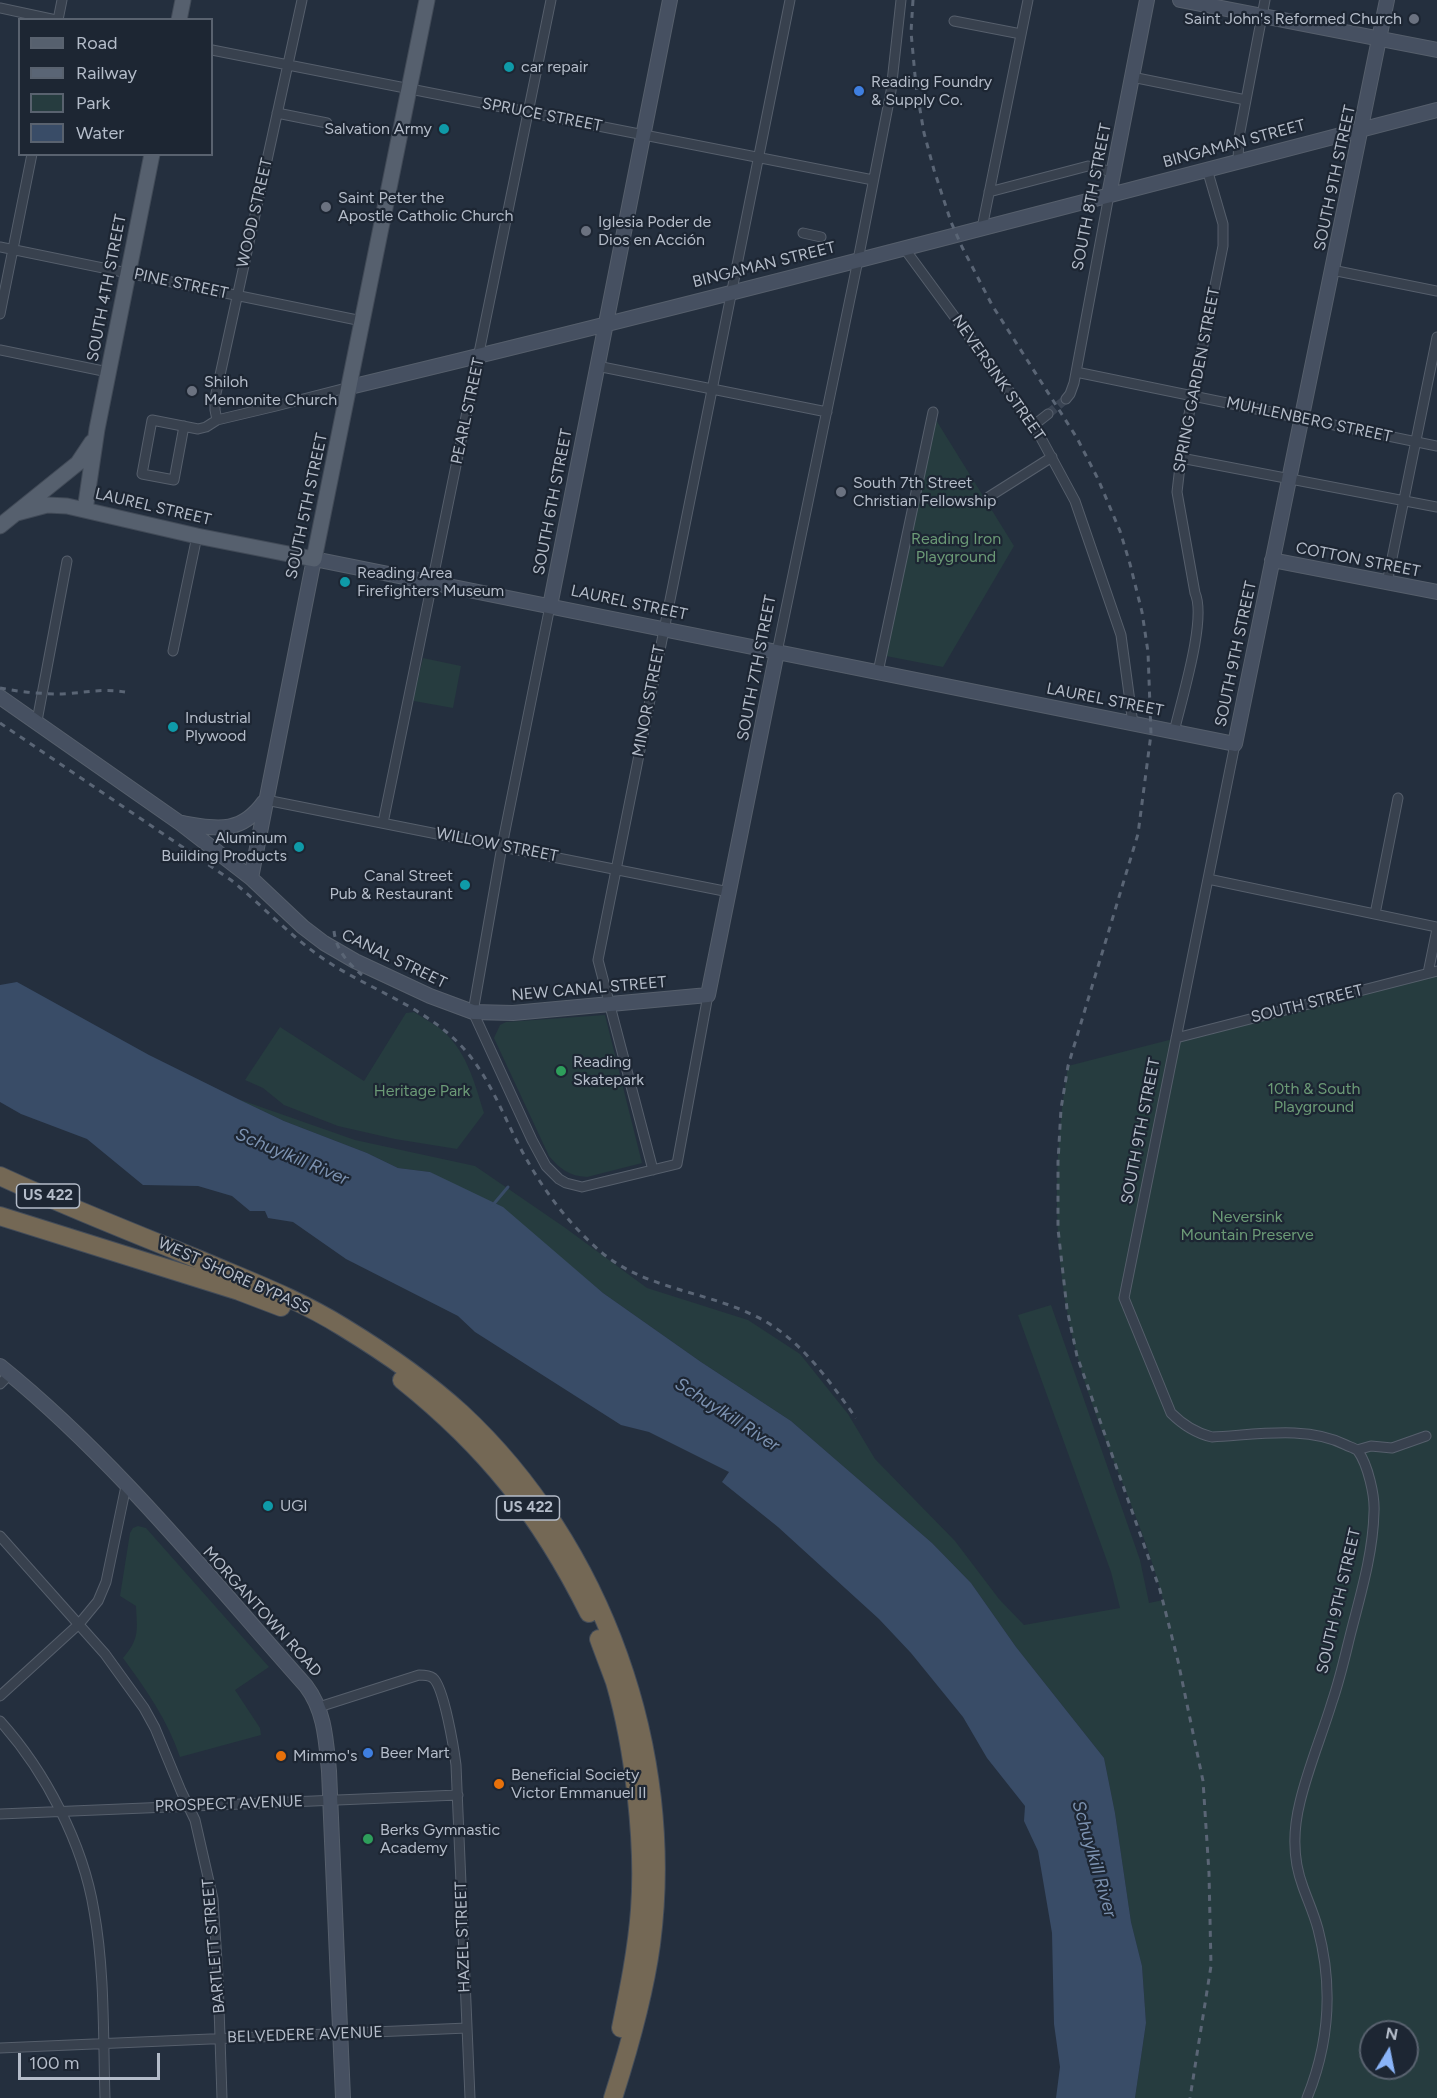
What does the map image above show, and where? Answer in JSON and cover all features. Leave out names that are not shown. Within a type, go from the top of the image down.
[{"type":"highway","name":"WEST SHORE BYPASS","points":[[0,1176],[278,1293],[342,1326],[399,1363],[440,1394],[495,1448],[540,1503],[585,1575],[620,1659],[644,1745],[650,1781],[656,1881],[651,1943],[648,1968],[613,2098]]},
{"type":"highway","points":[[0,1183],[95,1216]]},
{"type":"highway","name":"WEST SHORE BYPASS","points":[[0,1214],[261,1299],[315,1323],[353,1345],[394,1374],[453,1422],[515,1492],[554,1548],[590,1617],[615,1682],[629,1744],[637,1813],[641,1867],[640,1909],[632,1973],[616,2050],[600,2098]]},
{"type":"main road","points":[[179,18],[183,0]]},
{"type":"main road","name":"SOUTH 5TH STREET","points":[[314,559],[427,0]]},
{"type":"main road","name":"SOUTH 4TH STREET","points":[[85,510],[97,429],[152,156]]},
{"type":"main road","name":"SOUTH 4TH STREET","points":[[10,519],[78,463],[90,446],[97,429]]},
{"type":"main road","name":"LAUREL STREET","points":[[10,519],[47,505],[67,506],[197,536],[314,559]]},
{"type":"street","points":[[58,18],[62,0]]},
{"type":"street","name":"WOOD STREET","points":[[217,420],[215,398],[302,0]]},
{"type":"street","name":"PEARL STREET","points":[[383,822],[551,0]]},
{"type":"street","name":"SOUTH 6TH STREET","points":[[473,1012],[502,846],[670,0]]},
{"type":"street","name":"MINOR STREET","points":[[653,1170],[598,960],[790,0]]},
{"type":"street","name":"SOUTH 7TH STREET","points":[[653,1170],[676,1164],[708,995],[891,91],[901,0]]},
{"type":"street","points":[[982,228],[1028,0]]},
{"type":"street","name":"SOUTH 8TH STREET","points":[[1066,399],[1070,394],[1076,372],[1147,0]]},
{"type":"street","points":[[1180,0],[1437,50]]},
{"type":"street","points":[[1238,161],[1239,136],[1265,0]]},
{"type":"street","name":"SOUTH 9TH STREET","points":[[1306,2098],[1323,2045],[1327,1989],[1320,1936],[1296,1861],[1295,1831],[1303,1793],[1333,1700],[1353,1624],[1373,1532],[1375,1509],[1369,1475],[1357,1450],[1339,1441],[1300,1434],[1212,1437],[1200,1434],[1183,1425],[1171,1413],[1124,1298],[1387,0]]},
{"type":"street","points":[[0,8],[48,18]]},
{"type":"street","points":[[954,21],[1021,34]]},
{"type":"street","name":"SPRUCE STREET","points":[[213,50],[873,180]]},
{"type":"street","points":[[1132,77],[1246,100]]},
{"type":"street","name":"BINGAMAN STREET","points":[[184,426],[174,480],[142,474],[152,420],[184,426],[198,429],[217,420],[858,260],[1437,110]]},
{"type":"street","points":[[277,113],[327,123]]},
{"type":"street","points":[[0,314],[32,156]]},
{"type":"street","points":[[989,192],[1088,166],[1113,172]]},
{"type":"street","name":"SPRING GARDEN STREET","points":[[1174,732],[1191,660],[1198,613],[1198,600],[1177,492],[1181,458],[1223,246],[1223,224],[1207,169]]},
{"type":"street","points":[[803,233],[821,237]]},
{"type":"street","name":"PINE STREET","points":[[0,247],[362,321]]},
{"type":"street","name":"NEVERSINK STREET","points":[[904,248],[1034,424],[1080,512],[1121,635],[1133,724]]},
{"type":"street","points":[[1332,270],[1437,291]]},
{"type":"street","points":[[1387,583],[1437,337]]},
{"type":"street","points":[[0,350],[108,372]]},
{"type":"street","points":[[597,366],[827,412]]},
{"type":"street","name":"MUHLENBERG STREET","points":[[1076,372],[1437,446]]},
{"type":"street","points":[[1425,394],[1437,396]]},
{"type":"street","points":[[878,672],[933,412]]},
{"type":"street","points":[[1034,424],[1048,414]]},
{"type":"street","points":[[987,498],[1052,457]]},
{"type":"street","points":[[1181,458],[1437,507]]},
{"type":"street","points":[[173,651],[197,536]]},
{"type":"street","name":"LAUREL STREET","points":[[314,559],[1235,744]]},
{"type":"street","name":"SOUTH 5TH STREET","points":[[251,878],[314,559]]},
{"type":"street","name":"COTTON STREET","points":[[1272,560],[1437,592]]},
{"type":"street","points":[[37,721],[67,561]]},
{"type":"street","name":"CANAL STREET","points":[[0,697],[180,823],[251,878],[303,927],[342,954],[430,996],[473,1012]]},
{"type":"street","points":[[1376,914],[1398,798]]},
{"type":"street","points":[[180,823],[225,828],[249,820],[266,800]]},
{"type":"street","name":"WILLOW STREET","points":[[266,800],[729,892]]},
{"type":"street","points":[[1208,879],[1437,928],[1433,972]]},
{"type":"street","name":"SOUTH STREET","points":[[1176,1038],[1433,972]]},
{"type":"street","name":"NEW CANAL STREET","points":[[473,1012],[513,1013],[708,995]]},
{"type":"street","points":[[473,1012],[537,1149],[546,1166],[559,1179],[582,1187],[653,1170]]},
{"type":"street","name":"MORGANTOWN ROAD","points":[[3,1375],[67,1425],[126,1486],[306,1686],[319,1707],[327,1748],[331,1800],[343,2098]]},
{"type":"street","points":[[1357,1450],[1371,1446],[1392,1448],[1426,1436]]},
{"type":"street","points":[[0,1696],[88,1615],[102,1592],[126,1486]]},
{"type":"street","name":"BARTLETT STREET","points":[[0,1536],[120,1672],[155,1728],[195,1820],[213,1899],[222,2098]]},
{"type":"street","name":"HAZEL STREET","points":[[319,1707],[419,1676],[433,1678],[437,1683],[448,1722],[456,1765],[470,2098]]},
{"type":"street","points":[[0,1721],[20,1743],[61,1811],[83,1870],[94,1909],[99,1950],[105,2098]]},
{"type":"street","name":"PROSPECT AVENUE","points":[[0,1814],[458,1795]]},
{"type":"street","name":"BELVEDERE AVENUE","points":[[0,2048],[467,2028]]},
{"type":"green space","name":"Reading Iron Playground","points":[[936,420],[1014,546],[943,667],[886,656]]},
{"type":"green space","points":[[423,658],[461,666],[453,708],[414,701]]},
{"type":"green space","name":"Neversink Mountain Preserve","points":[[1437,971],[1437,2098],[1135,2098],[1146,2023],[1142,1966],[1131,1922],[1115,1813],[1104,1758],[1016,1647],[971,1583],[932,1543],[791,1421],[701,1362],[603,1293],[555,1253],[430,1172],[398,1168],[367,1153],[284,1121],[238,1099],[355,1140],[475,1166],[647,1288],[748,1320],[800,1354],[848,1414],[875,1459],[955,1541],[999,1599],[1024,1625],[1120,1608],[1111,1572],[1018,1315],[1051,1305],[1140,1560],[1149,1603],[1163,1600],[1144,1538],[1086,1386],[1069,1320],[1059,1248],[1057,1211],[1059,1138],[1068,1066]]},
{"type":"green space","name":"Heritage Park","points":[[414,1012],[438,1027],[456,1045],[468,1066],[484,1113],[457,1149],[395,1139],[338,1126],[284,1105],[263,1088],[245,1080],[280,1027],[364,1081],[406,1013]]},
{"type":"green space","points":[[605,1015],[642,1163],[587,1177],[565,1171],[549,1156],[494,1038],[500,1025],[506,1022]]},
{"type":"green space","points":[[138,1526],[146,1528],[269,1667],[235,1690],[260,1728],[261,1735],[180,1757],[156,1706],[123,1658],[136,1634],[136,1606],[120,1596],[130,1533]]},
{"type":"water","name":"Schuylkill River","points":[[17,982],[149,1055],[284,1121],[367,1153],[398,1168],[430,1172],[503,1207],[603,1293],[701,1362],[791,1421],[932,1543],[971,1583],[1016,1647],[1104,1758],[1115,1813],[1131,1922],[1142,1966],[1146,2023],[1135,2098],[1056,2098],[1060,2067],[1054,2024],[1052,1933],[1038,1851],[1024,1821],[1025,1806],[987,1758],[963,1717],[911,1653],[879,1619],[778,1527],[722,1482],[729,1472],[649,1432],[621,1425],[475,1332],[458,1316],[346,1259],[293,1222],[268,1218],[265,1211],[250,1211],[232,1196],[198,1186],[143,1185],[87,1139],[21,1114],[0,1102],[0,985]]},
{"type":"waterway","points":[[492,1206],[508,1187]]},
{"type":"tunnel","points":[[1048,414],[1066,399]]},
{"type":"railway","points":[[913,0],[911,32],[916,86],[924,133],[951,222],[992,305],[1077,438],[1098,479],[1120,531],[1130,564],[1142,612],[1148,652],[1151,734],[1138,834],[1068,1066],[1061,1109],[1058,1229],[1067,1309],[1077,1356],[1160,1590],[1178,1661],[1203,1781],[1209,1873],[1211,1966],[1190,2098]]},
{"type":"railway","points":[[0,688],[54,694],[125,692]]},
{"type":"railway","points":[[0,723],[231,880],[315,953],[417,1011],[450,1035],[475,1062],[484,1076],[519,1146],[542,1185],[569,1220],[590,1242],[618,1264],[636,1274],[732,1306],[768,1323],[783,1333],[810,1359],[856,1418]]},
{"type":"railway","points":[[334,931],[343,956],[362,975]]},
{"type":"place","name":"Saint John's Reformed Church","points":[[1414,19]]},
{"type":"place","name":"car repair","points":[[509,67]]},
{"type":"place","name":"Reading Foundry & Supply Co.","points":[[859,91]]},
{"type":"place","name":"Salvation Army","points":[[444,129]]},
{"type":"place","name":"Saint Peter the Apostle Catholic Church","points":[[326,207]]},
{"type":"place","name":"Iglesia Poder de Dios en Acción","points":[[586,231]]},
{"type":"place","name":"Shiloh Mennonite Church","points":[[192,391]]},
{"type":"place","name":"South 7th Street Christian Fellowship","points":[[841,492]]},
{"type":"place","name":"Reading Area Firefighters Museum","points":[[345,582]]},
{"type":"place","name":"Industrial Plywood","points":[[173,727]]},
{"type":"place","name":"Aluminum Building Products","points":[[299,847]]},
{"type":"place","name":"Canal Street Pub & Restaurant","points":[[465,885]]},
{"type":"place","name":"Reading Skatepark","points":[[561,1071]]},
{"type":"place","name":"UGI","points":[[268,1506]]},
{"type":"place","name":"Beer Mart","points":[[368,1753]]},
{"type":"place","name":"Mimmo's","points":[[281,1756]]},
{"type":"place","name":"Beneficial Society Victor Emmanuel II","points":[[499,1784]]},
{"type":"place","name":"Berks Gymnastic Academy","points":[[368,1839]]},
{"type":"park label","name":"10th & South Playground","points":[[1314,1098]]}]
